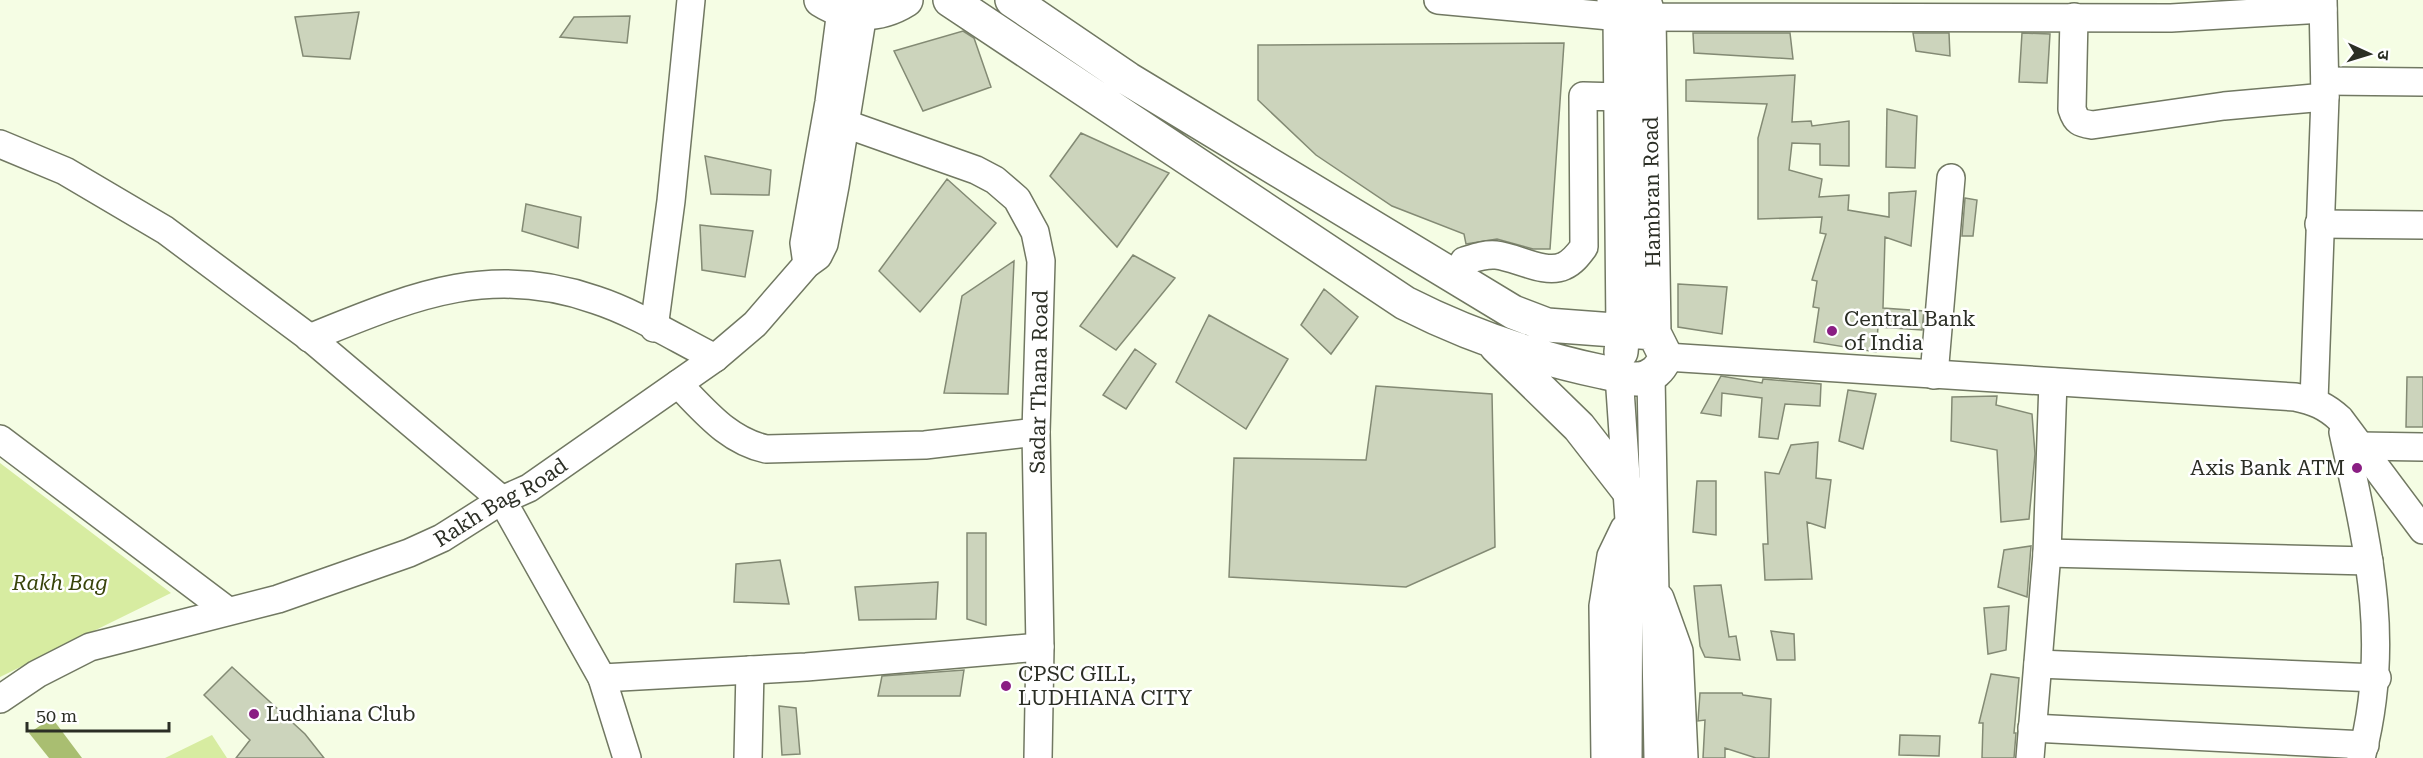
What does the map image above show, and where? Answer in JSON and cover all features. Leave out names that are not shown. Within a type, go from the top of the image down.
[{"type":"main road","points":[[842,7],[880,12],[906,0]]},
{"type":"main road","points":[[950,0],[1405,303],[1434,318],[1544,357],[1633,379],[1648,349],[1547,325],[1513,312],[1128,80],[1012,0]]},
{"type":"main road","name":"Hambran Road","points":[[1632,9],[1621,97],[1648,349]]},
{"type":"main road","name":"Hambran Road","points":[[1632,9],[1648,349]]},
{"type":"main road","points":[[1484,336],[1525,372],[1579,428],[1628,505]]},
{"type":"main road","name":"Hambran Road","points":[[1619,375],[1648,349]]},
{"type":"street","points":[[654,328],[671,201],[691,0]]},
{"type":"street","points":[[1437,0],[1632,9],[2074,17],[2131,9],[2323,5],[2325,89],[2314,401]]},
{"type":"street","points":[[807,264],[804,243],[829,102],[842,7]]},
{"type":"street","name":"Rakh Bag Road","points":[[0,699],[37,674],[90,646],[278,599],[409,553],[442,538],[502,500],[529,488],[715,358],[776,303],[807,264],[818,256],[824,244],[846,124],[842,7]]},
{"type":"street","points":[[2074,17],[2072,109],[2075,119],[2081,124],[2092,125],[2325,89],[2423,82]]},
{"type":"street","points":[[1455,277],[1464,261],[1481,255],[1496,255],[1545,267],[1562,268],[1573,261],[1584,247],[1583,96],[1621,97]]},
{"type":"street","name":"Sadar Thana Road","points":[[846,124],[976,170],[996,180],[1017,199],[1035,232],[1041,261],[1036,432],[1040,647],[1038,758]]},
{"type":"street","points":[[0,144],[65,171],[165,231],[309,338],[502,500],[602,678],[627,758]]},
{"type":"street","points":[[1934,375],[1951,178]]},
{"type":"street","points":[[2319,224],[2423,225]]},
{"type":"street","points":[[309,338],[404,300],[441,289],[485,284],[561,289],[598,300],[715,358]]},
{"type":"street","points":[[1658,758],[1648,349],[1934,375],[2295,397],[2314,401],[2328,408],[2340,419],[2423,530]]},
{"type":"street","points":[[1619,375],[1628,505],[1628,758]]},
{"type":"street","points":[[2030,758],[2047,553],[2053,382]]},
{"type":"street","points":[[678,384],[728,434],[746,444],[766,449],[924,445],[1036,432]]},
{"type":"street","points":[[2032,728],[2363,751],[2377,678],[2376,604],[2340,419]]},
{"type":"street","points":[[0,439],[228,611]]},
{"type":"street","points":[[2359,446],[2423,447]]},
{"type":"street","points":[[1605,758],[1603,606],[1611,556],[1628,505]]},
{"type":"street","points":[[2047,553],[2369,561]]},
{"type":"street","points":[[1653,581],[1679,651],[1684,758]]},
{"type":"street","points":[[602,678],[750,670],[1040,647]]},
{"type":"street","points":[[2038,664],[2377,678]]},
{"type":"street","points":[[748,758],[750,670]]},
{"type":"green space","name":"Rakh Bag","points":[[0,463],[171,593],[0,677]]},
{"type":"green space","points":[[212,735],[227,758],[165,758]]},
{"type":"shaded area","points":[[52,718],[82,758],[49,758],[29,733]]},
{"type":"building","points":[[359,12],[350,59],[303,56],[295,17]]},
{"type":"building","points":[[630,16],[627,43],[560,37],[574,17]]},
{"type":"building","points":[[963,31],[974,38],[991,87],[923,111],[894,51]]},
{"type":"building","points":[[1693,33],[1790,33],[1793,59],[1694,53]]},
{"type":"building","points":[[1913,33],[1949,33],[1950,56],[1916,51]]},
{"type":"building","points":[[2022,33],[2050,34],[2047,83],[2019,82]]},
{"type":"building","points":[[1564,43],[1550,249],[1533,249],[1497,239],[1466,244],[1464,234],[1392,206],[1316,155],[1258,100],[1258,45]]},
{"type":"building","points":[[1795,75],[1792,122],[1811,121],[1812,126],[1849,121],[1849,166],[1820,165],[1820,144],[1792,143],[1789,170],[1822,179],[1819,197],[1849,195],[1848,210],[1889,217],[1889,193],[1916,191],[1911,246],[1885,237],[1883,308],[1924,311],[1922,330],[1878,327],[1876,352],[1814,342],[1819,308],[1813,307],[1817,281],[1812,280],[1826,234],[1820,233],[1822,217],[1758,219],[1758,138],[1767,104],[1686,101],[1686,80]]},
{"type":"building","points":[[1887,109],[1917,116],[1915,168],[1886,167]]},
{"type":"building","points":[[1081,133],[1169,173],[1117,247],[1050,176]]},
{"type":"building","points":[[705,156],[771,170],[769,195],[711,194]]},
{"type":"building","points":[[947,179],[996,223],[920,312],[879,271]]},
{"type":"building","points":[[1965,198],[1977,200],[1973,236],[1962,236]]},
{"type":"building","points":[[526,204],[581,217],[578,248],[522,231]]},
{"type":"building","points":[[700,225],[753,231],[745,277],[702,270]]},
{"type":"building","points":[[1133,255],[1175,278],[1116,350],[1080,326]]},
{"type":"building","points":[[1014,261],[1008,394],[944,393],[962,296]]},
{"type":"building","points":[[1678,284],[1727,287],[1722,334],[1678,327]]},
{"type":"building","points":[[1324,289],[1358,317],[1331,354],[1301,325]]},
{"type":"building","points":[[1209,315],[1288,359],[1246,429],[1176,382]]},
{"type":"building","points":[[1135,349],[1156,364],[1126,409],[1103,395]]},
{"type":"building","points":[[1721,376],[1762,383],[1763,379],[1821,384],[1820,406],[1785,404],[1778,439],[1759,437],[1762,398],[1722,393],[1721,416],[1701,413]]},
{"type":"building","points":[[2407,377],[2423,377],[2423,427],[2406,427]]},
{"type":"building","points":[[1376,386],[1492,394],[1495,547],[1406,587],[1229,577],[1234,458],[1366,460]]},
{"type":"building","points":[[1848,390],[1876,394],[1863,449],[1839,441]]},
{"type":"building","points":[[1997,396],[1996,405],[2032,414],[2035,454],[2029,519],[2001,522],[1997,450],[1951,441],[1952,397]]},
{"type":"building","points":[[1818,442],[1816,478],[1831,480],[1825,528],[1807,522],[1812,579],[1765,580],[1763,544],[1768,544],[1765,472],[1779,474],[1791,445]]},
{"type":"building","points":[[1697,481],[1716,481],[1716,535],[1693,532]]},
{"type":"building","points":[[967,533],[986,533],[986,625],[967,619]]},
{"type":"building","points":[[2031,546],[2027,597],[1998,587],[2004,550]]},
{"type":"building","points":[[780,560],[789,604],[734,602],[736,564]]},
{"type":"building","points":[[938,582],[936,619],[859,620],[855,587]]},
{"type":"building","points":[[1721,585],[1729,637],[1736,636],[1740,660],[1705,657],[1700,646],[1694,586]]},
{"type":"building","points":[[2009,606],[2006,650],[1988,654],[1984,608]]},
{"type":"building","points":[[1771,631],[1794,634],[1795,660],[1777,660]]},
{"type":"building","name":"Ludhiana Club","points":[[232,667],[305,734],[324,758],[236,758],[250,740],[204,695]]},
{"type":"building","points":[[964,670],[960,696],[878,696],[882,676]]},
{"type":"building","points":[[1991,674],[2019,678],[2014,758],[1982,758],[1983,723],[1979,723]]},
{"type":"building","points":[[1700,693],[1742,693],[1771,699],[1769,758],[1756,758],[1725,748],[1725,758],[1703,758],[1705,720],[1698,721]]},
{"type":"building","points":[[779,706],[796,708],[800,754],[782,755]]},
{"type":"building","points":[[1900,735],[1940,736],[1939,756],[1899,755]]},
{"type":"place","name":"Central Bank of India","points":[[1832,331]]},
{"type":"place","name":"Axis Bank ATM","points":[[2357,468]]},
{"type":"place","name":"CPSC GILL, LUDHIANA CITY","points":[[1006,686]]},
{"type":"place","name":"Ludhiana Club","points":[[254,714]]}]
